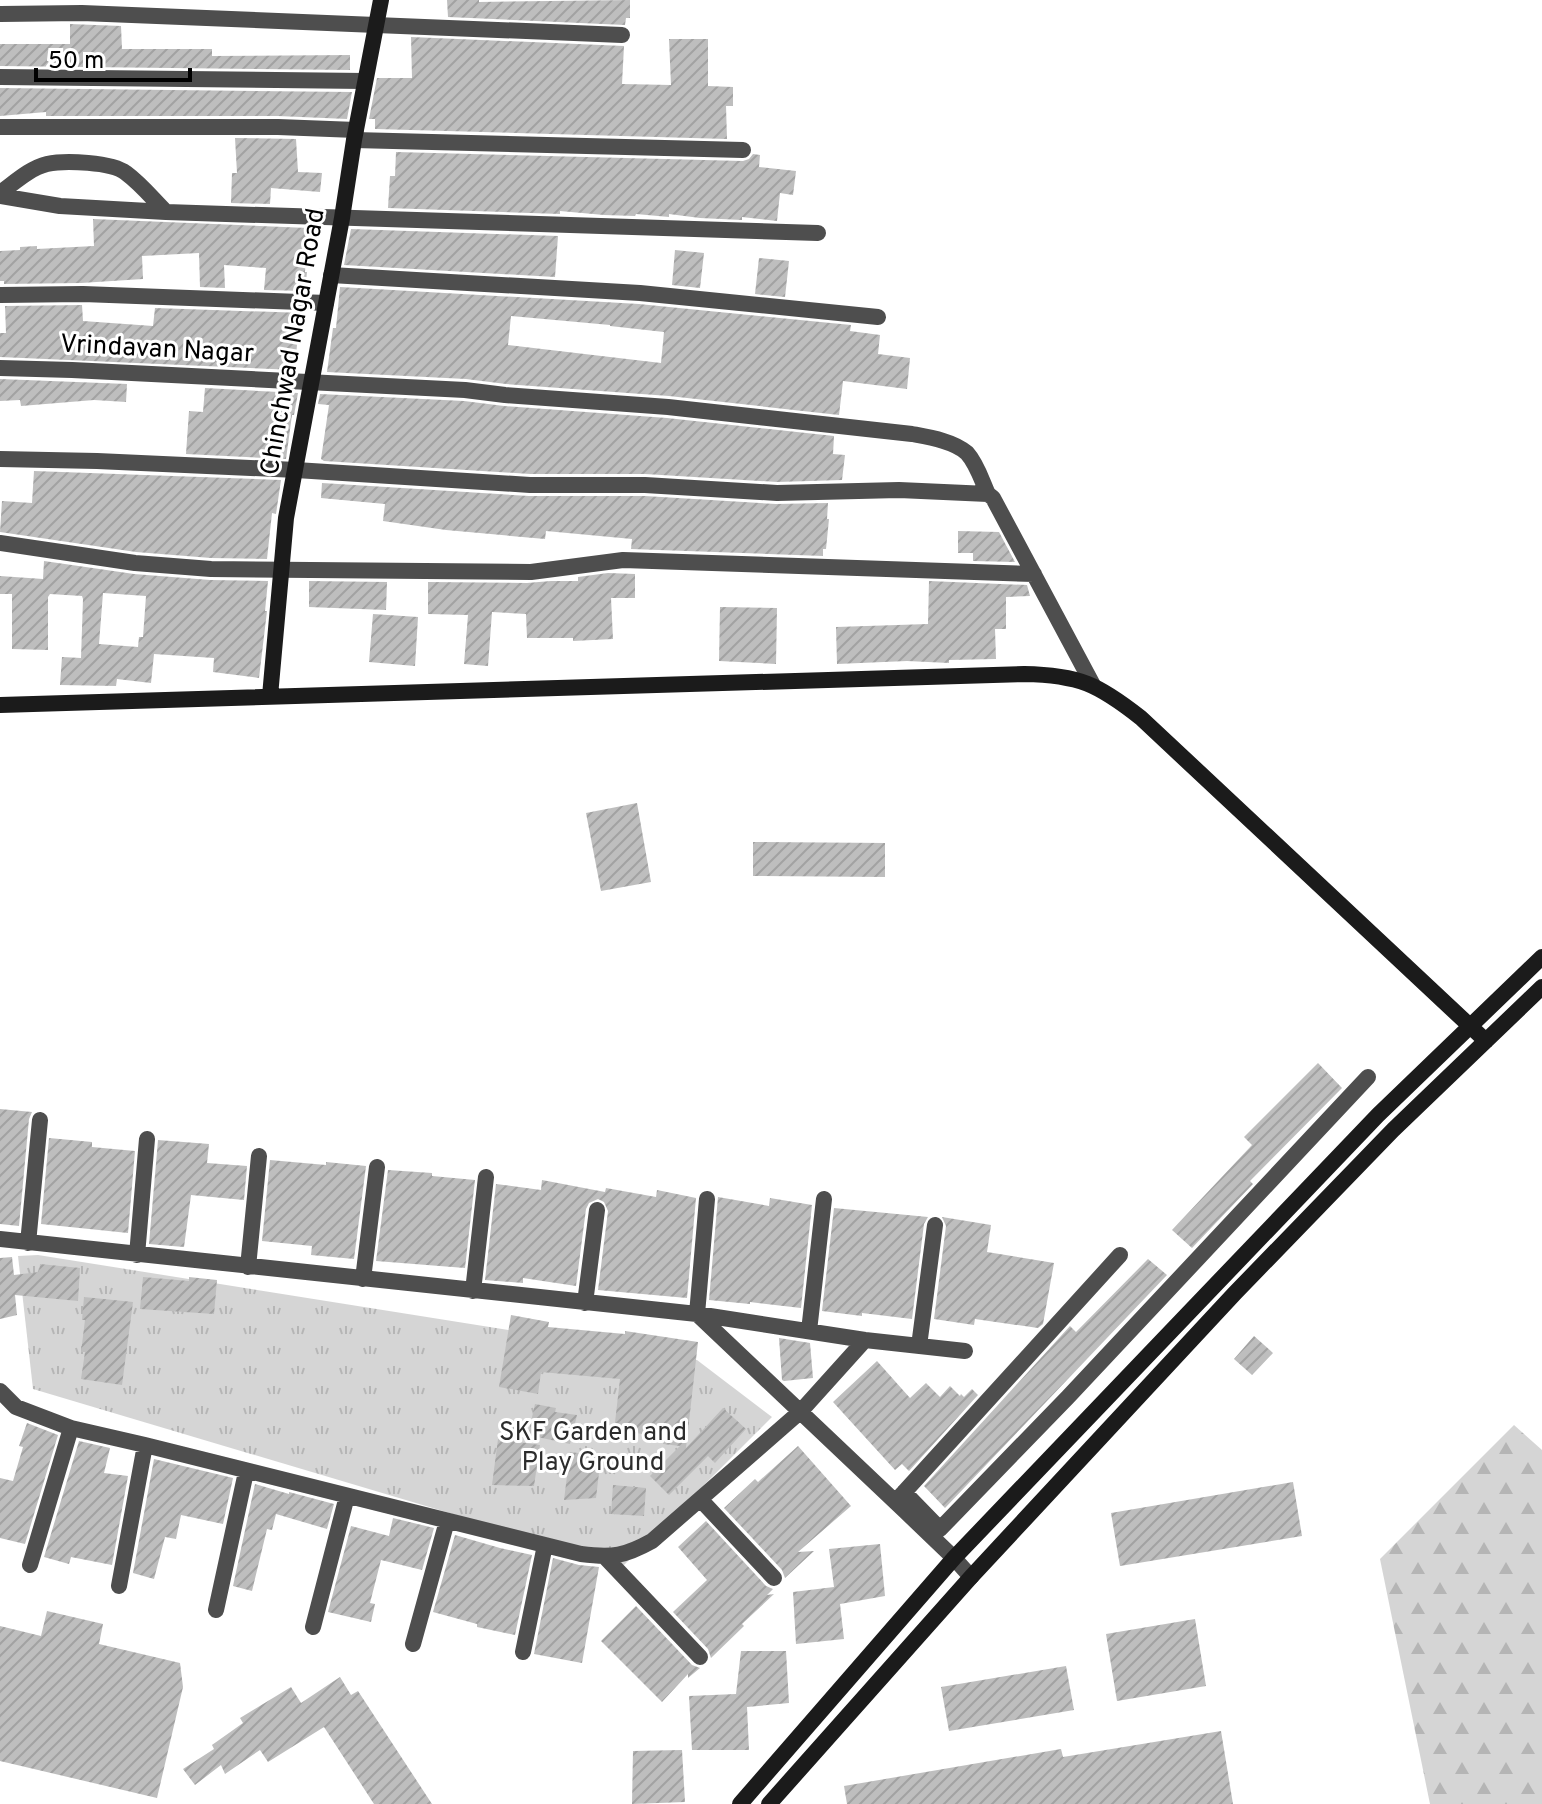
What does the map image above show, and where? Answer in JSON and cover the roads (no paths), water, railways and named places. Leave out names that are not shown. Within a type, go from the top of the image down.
[{"type":"street","name":"Chinchwad Nagar Road","points":[[270,696],[286,518],[381,0]]},
{"type":"street","points":[[0,14],[82,13],[622,35]]},
{"type":"street","points":[[0,77],[365,81]]},
{"type":"street","points":[[0,127],[278,127],[355,135],[743,150]]},
{"type":"street","points":[[0,195],[47,164],[89,163],[113,166],[125,172],[166,212]]},
{"type":"street","points":[[0,195],[60,206],[166,212],[818,233]]},
{"type":"street","points":[[331,275],[640,293],[878,317]]},
{"type":"street","points":[[0,295],[83,294],[326,303]]},
{"type":"street","name":"Vrindavan Nagar","points":[[0,368],[465,390],[668,407],[932,438],[966,452],[1093,685]]},
{"type":"street","points":[[0,459],[296,470],[530,485],[645,485],[777,493],[899,490],[988,494]]},
{"type":"street","points":[[0,543],[135,563],[211,569],[531,572],[623,560],[1034,574]]},
{"type":"street","points":[[0,705],[1024,674],[1051,674],[1077,679],[1093,685],[1141,718],[1486,1041]]},
{"type":"street","points":[[740,1804],[954,1558],[1378,1115],[1542,957]]},
{"type":"street","points":[[769,1804],[971,1577],[1235,1293],[1393,1130],[1542,987]]},
{"type":"street","points":[[697,1314],[801,1411],[940,1529],[1368,1077]]},
{"type":"street","points":[[28,1243],[40,1120]]},
{"type":"street","points":[[137,1255],[147,1139]]},
{"type":"street","points":[[248,1267],[259,1156]]},
{"type":"street","points":[[363,1279],[377,1167]]},
{"type":"street","points":[[473,1291],[486,1177]]},
{"type":"street","points":[[697,1314],[707,1199]]},
{"type":"street","points":[[809,1331],[824,1199]]},
{"type":"street","points":[[585,1303],[597,1210]]},
{"type":"street","points":[[919,1346],[935,1225]]},
{"type":"street","points":[[0,1239],[697,1314],[865,1340],[965,1351]]},
{"type":"street","points":[[905,1502],[1120,1255]]},
{"type":"street","points":[[0,1391],[16,1407],[71,1428],[581,1554],[605,1557],[630,1553],[652,1541],[801,1411],[865,1340]]},
{"type":"street","points":[[30,1565],[71,1428]]},
{"type":"street","points":[[119,1586],[145,1445]]},
{"type":"street","points":[[216,1610],[246,1472]]},
{"type":"street","points":[[313,1627],[347,1496]]},
{"type":"street","points":[[700,1499],[774,1578]]},
{"type":"street","points":[[905,1502],[971,1577]]},
{"type":"street","points":[[413,1644],[447,1521]]},
{"type":"street","points":[[523,1652],[545,1545]]},
{"type":"street","points":[[605,1557],[700,1657]]},
{"type":"park label","name":"SKF Garden and Play Ground","points":[[593,1448]]}]
